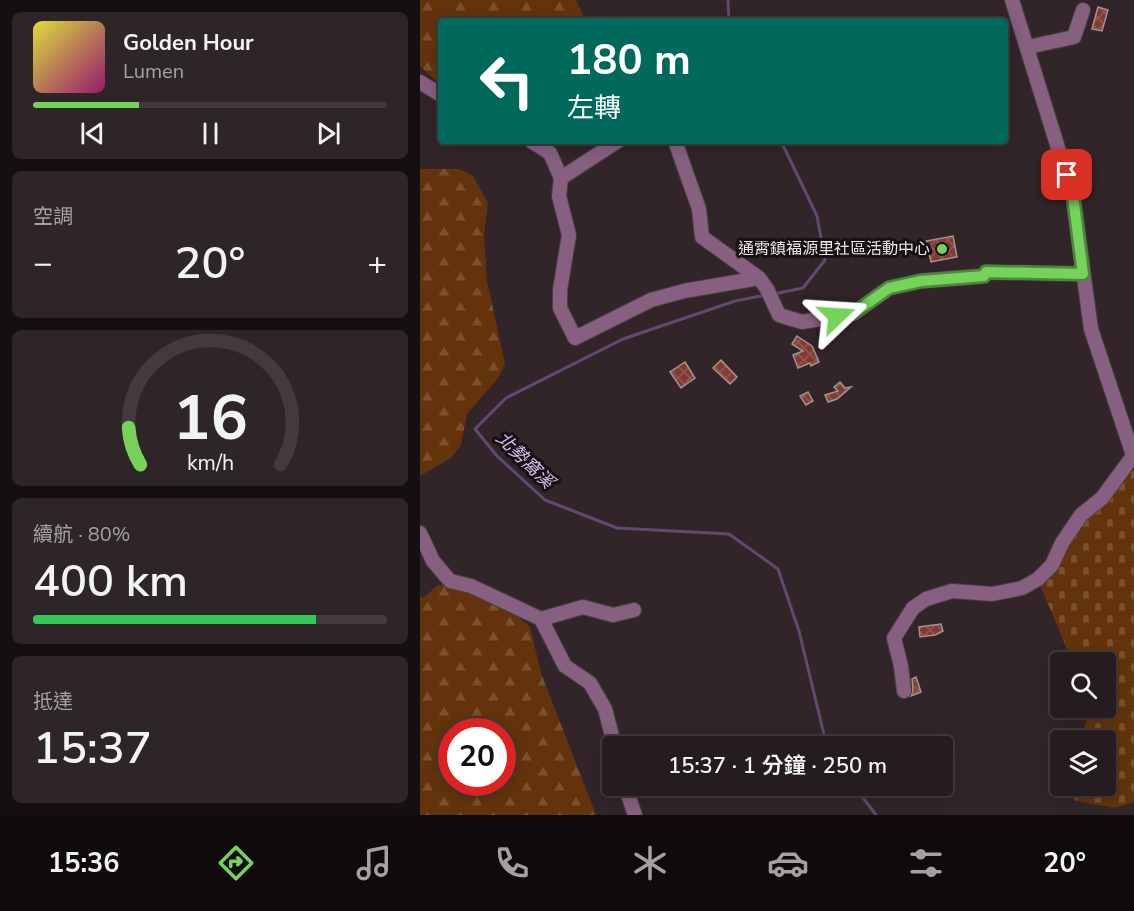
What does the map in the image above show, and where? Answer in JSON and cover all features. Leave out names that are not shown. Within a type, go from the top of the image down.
[{"type":"street","points":[[904,691],[894,638],[913,608],[926,599],[952,591],[992,594],[1022,588],[1038,579],[1052,565],[1062,543],[1081,515],[1102,498],[1134,457],[1091,329],[1073,196],[1012,0]]},
{"type":"street","points":[[1028,47],[1074,37],[1083,10]]},
{"type":"street","points":[[420,82],[438,93]]},
{"type":"street","points":[[536,144],[550,153],[561,178],[559,196],[569,235],[560,290],[560,308],[575,338],[651,300],[684,291],[766,289]]},
{"type":"street","points":[[561,178],[613,144]]},
{"type":"street","points":[[676,144],[699,209],[702,237],[766,289],[779,315],[802,322],[854,313],[889,288],[921,281],[984,276],[986,272],[1083,274]]},
{"type":"street","points":[[420,533],[433,561],[450,581],[471,586],[541,619],[565,666],[590,683],[605,709],[612,736]]},
{"type":"street","points":[[541,619],[583,608],[613,615],[633,610]]},
{"type":"street","points":[[628,796],[634,815]]},
{"type":"green space","points":[[420,0],[576,0],[585,18],[438,18],[438,83],[420,66]]},
{"type":"green space","points":[[420,169],[459,169],[473,176],[488,203],[484,234],[487,281],[505,364],[498,378],[467,414],[461,445],[451,458],[420,476]]},
{"type":"green space","points":[[1134,468],[1134,802],[1115,808],[1076,801],[1071,796],[1116,796],[1116,730],[1084,730],[1087,718],[1116,718],[1116,652],[1068,652],[1040,585],[1056,573],[1069,544],[1089,515],[1104,505]]},
{"type":"green space","points":[[438,585],[468,585],[508,608],[530,627],[541,673],[596,815],[420,815],[420,595],[423,598]]},
{"type":"building","points":[[1098,7],[1108,10],[1102,31],[1092,29]]},
{"type":"building","name":"通霄鎮福源里社區活動中心","points":[[953,236],[957,257],[931,262],[926,241]]},
{"type":"building","points":[[797,336],[812,346],[819,362],[798,368],[793,355],[803,351],[792,344]]},
{"type":"building","points":[[721,360],[737,377],[730,384],[713,368]]},
{"type":"building","points":[[685,362],[695,378],[681,388],[670,372]]},
{"type":"building","points":[[840,382],[845,388],[851,387],[837,399],[828,402],[825,395],[838,391],[834,387]]},
{"type":"building","points":[[808,392],[813,401],[806,405],[800,396]]},
{"type":"building","points":[[941,624],[943,631],[935,635],[920,637],[919,627]]},
{"type":"building","points":[[916,677],[921,692],[911,696],[912,679]]},
{"type":"waterway","name":"北勢窩溪","points":[[728,0],[729,18]]},
{"type":"waterway","name":"北勢窩溪","points":[[774,294],[803,288],[825,260],[817,216],[782,144]]},
{"type":"waterway","name":"北勢窩溪","points":[[765,295],[735,301],[623,339],[506,398],[475,429],[497,456],[545,500],[617,528],[729,534],[778,569],[799,631],[824,736]]},
{"type":"waterway","name":"北勢窩溪","points":[[862,796],[876,815]]},
{"type":"place","name":"通霄鎮福源里社區活動中心","points":[[942,249]]},
{"type":"route","points":[[837,316],[854,313],[889,288],[921,281],[984,276],[986,272],[1083,274],[1073,196],[1067,175]]}]
